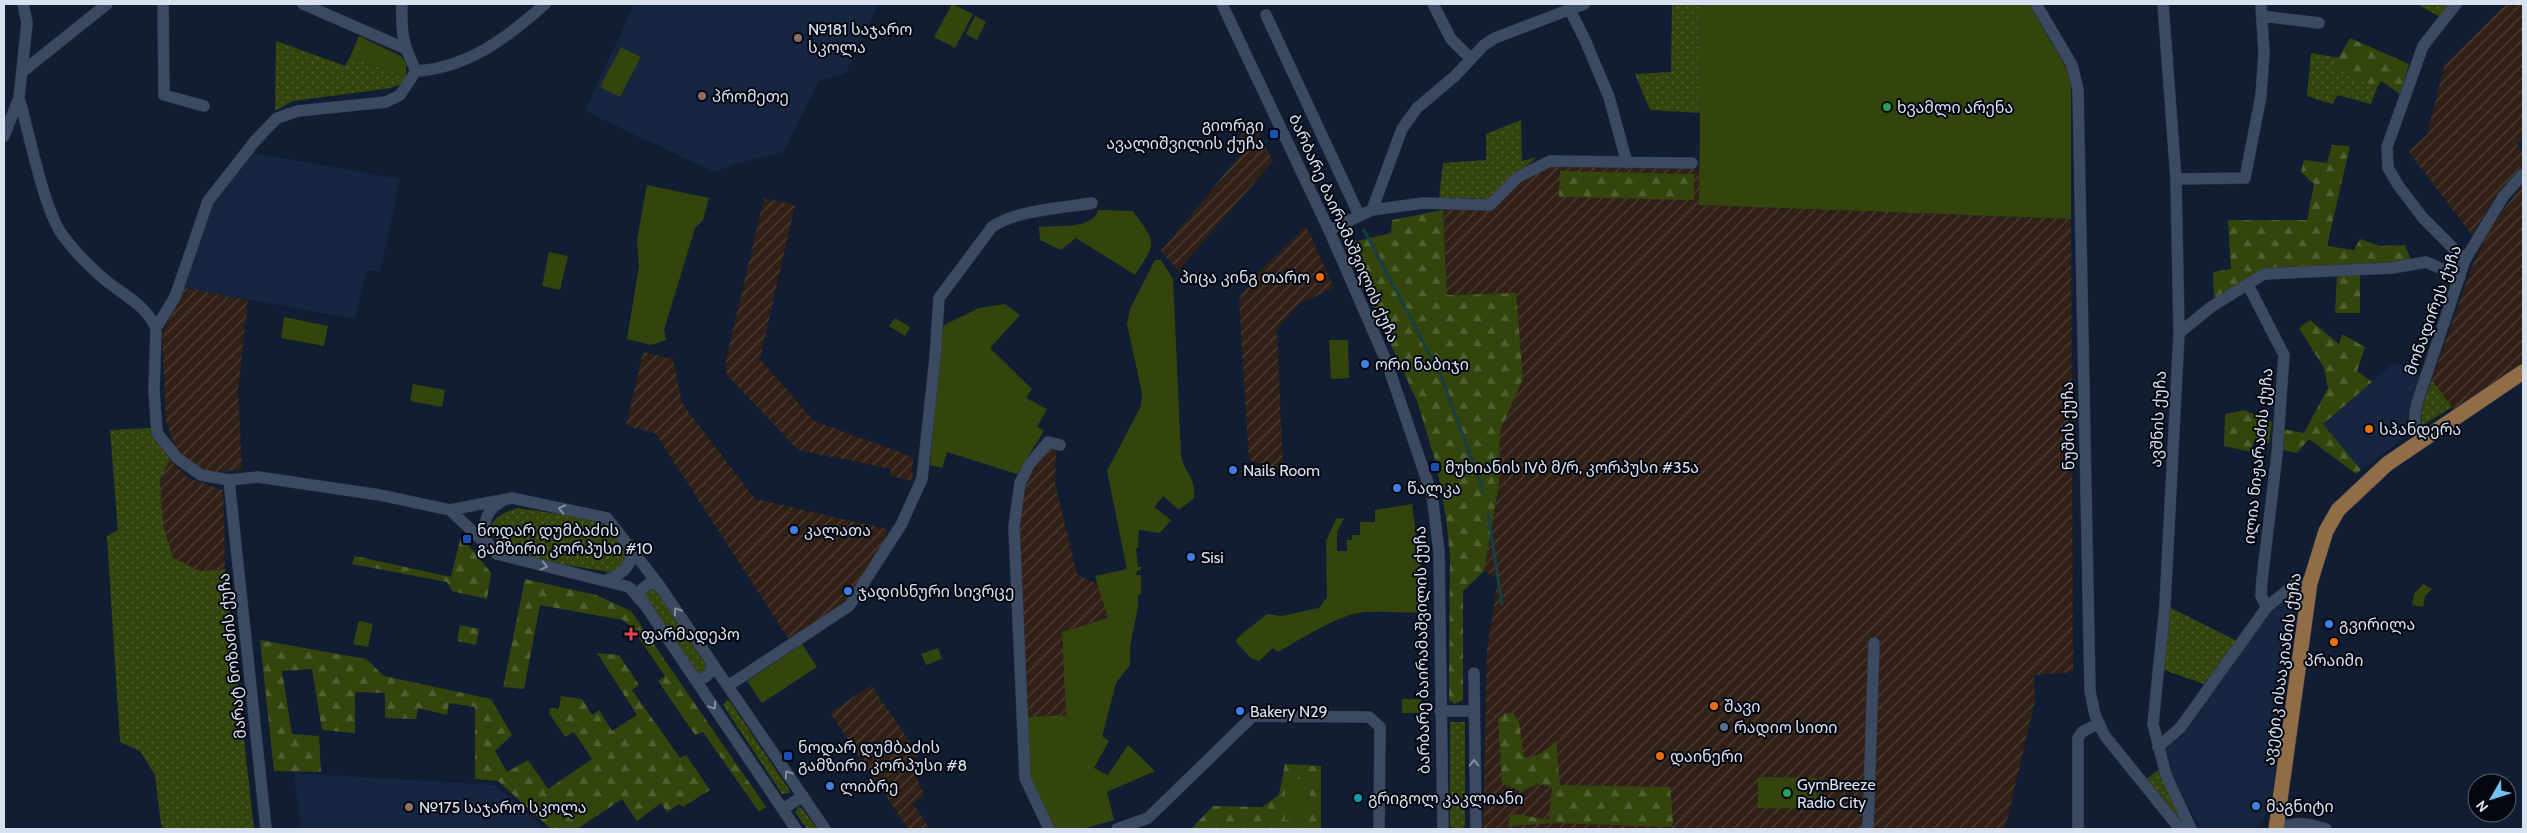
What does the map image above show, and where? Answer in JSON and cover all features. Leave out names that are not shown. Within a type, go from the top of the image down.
[{"type":"main road","name":"ავეტიკ ისააკიანის ქუჩა","points":[[2276,829],[2310,582],[2326,531],[2338,510],[2387,464],[2523,372]]},
{"type":"street","points":[[4,136],[19,98],[27,23],[23,4]]},
{"type":"street","points":[[22,72],[107,4]]},
{"type":"street","points":[[163,4],[164,95],[204,106]]},
{"type":"street","points":[[303,4],[404,48]]},
{"type":"street","points":[[402,4],[401,31],[404,48],[416,71]]},
{"type":"street","points":[[416,71],[428,70],[467,60],[506,38],[545,4]]},
{"type":"street","name":"ბარბარე ბაირამაშვილის ქუჩა","points":[[1222,4],[1328,230],[1387,363],[1432,495],[1439,551],[1443,829]]},
{"type":"street","points":[[1434,4],[1451,39],[1470,58]]},
{"type":"street","points":[[1372,210],[1402,128],[1417,108],[1455,76],[1470,58],[1495,38],[1584,4]]},
{"type":"street","name":"ნუშის ქუჩა","points":[[2036,4],[2072,65],[2078,90],[2090,691],[2099,723],[2105,736],[2180,829]]},
{"type":"street","name":"ავშნის ქუჩა","points":[[2163,4],[2176,179],[2179,333],[2165,605],[2153,724],[2166,775],[2191,829]]},
{"type":"street","points":[[2176,179],[2245,178],[2261,96],[2264,53],[2261,4]]},
{"type":"street","points":[[2456,4],[2423,46],[2387,147],[2388,168],[2398,185],[2424,218],[2465,260]]},
{"type":"street","points":[[1570,10],[1609,97],[1627,163]]},
{"type":"street","name":"ბარბარე ბაირამაშვილის ქუჩა","points":[[1266,15],[1359,215]]},
{"type":"street","points":[[2262,16],[2319,23]]},
{"type":"street","points":[[416,71],[400,95],[386,102],[298,112],[277,118],[255,141],[208,201],[175,297],[156,328],[154,391],[157,433],[177,458],[201,475],[229,480],[258,477],[380,495],[450,510],[512,498],[608,518],[659,585],[825,829]]},
{"type":"street","points":[[19,98],[48,202],[62,236],[102,278],[146,311],[156,328]]},
{"type":"street","points":[[1328,230],[1372,210],[1423,203],[1490,205],[1518,177],[1550,161],[1692,163]]},
{"type":"street","name":"მონადირეს ქუჩა","points":[[2422,440],[2416,432],[2414,416],[2465,260],[2503,197],[2523,174]]},
{"type":"street","points":[[728,686],[849,606],[901,525],[922,479],[939,298],[992,227],[1002,220],[1021,215],[1092,203]]},
{"type":"street","points":[[2179,333],[2211,307],[2264,274],[2382,268],[2426,262],[2460,277]]},
{"type":"street","name":"ილია ნიჟარაძის ქუჩა","points":[[2248,285],[2284,355],[2277,454],[2262,580],[2261,596],[2267,606]]},
{"type":"street","points":[[1048,829],[1025,778],[1014,527],[1020,483],[1024,473],[1048,442],[1060,445]]},
{"type":"street","name":"მარატ ნოზაძის ქუჩა","points":[[229,480],[266,829]]},
{"type":"street","points":[[497,554],[487,543],[484,528],[488,514],[498,503],[512,498]]},
{"type":"street","points":[[450,510],[497,554],[629,587],[695,679],[796,829]]},
{"type":"street","points":[[607,580],[620,575],[628,568],[632,557],[631,546]]},
{"type":"street","points":[[2158,747],[2180,728],[2267,606],[2296,583],[2310,582]]},
{"type":"street","points":[[639,599],[641,590],[650,583],[659,585]]},
{"type":"street","points":[[1868,829],[1874,643]]},
{"type":"street","points":[[695,679],[702,680],[710,674],[713,664]]},
{"type":"street","points":[[1474,673],[1476,829]]},
{"type":"street","points":[[1440,711],[1473,711]]},
{"type":"street","points":[[1117,829],[1148,818],[1253,716],[1285,715],[1369,717],[1380,727],[1379,829]]},
{"type":"street","points":[[2078,829],[2078,738],[2082,732],[2099,723]]},
{"type":"street","points":[[783,809],[803,796]]},
{"type":"street","points":[[2276,829],[2291,823],[2302,823],[2326,829]]},
{"type":"shaded area","name":"პრომეთე","points":[[634,4],[878,4],[846,73],[819,81],[783,152],[735,164],[714,172],[585,111]]},
{"type":"shaded area","points":[[2506,4],[2523,4],[2523,139],[2517,144],[2523,152],[2523,164],[2494,199],[2472,235],[2408,151],[2427,135],[2444,66],[2442,67]]},
{"type":"shaded area","points":[[1252,121],[1273,161],[1178,271],[1161,251],[1242,153],[1233,144]]},
{"type":"shaded area","points":[[252,153],[400,179],[380,272],[367,270],[355,319],[185,288],[211,205]]},
{"type":"shaded area","points":[[1545,165],[1701,169],[1699,205],[2071,219],[2073,672],[2034,675],[2035,701],[2005,829],[1483,829],[1487,649],[1498,579],[1484,571],[1499,484],[1500,431],[1523,378],[1516,293],[1447,295],[1443,210],[1494,209],[1521,179]]},
{"type":"shaded area","points":[[2523,183],[2523,364],[2453,409],[2432,379],[2473,264],[2491,227]]},
{"type":"shaded area","points":[[764,198],[795,205],[760,359],[814,421],[913,457],[912,481],[890,476],[891,469],[798,450],[728,376],[725,364]]},
{"type":"shaded area","points":[[1306,226],[1334,288],[1299,304],[1277,329],[1283,470],[1249,460],[1239,299],[1255,276]]},
{"type":"shaded area","points":[[185,288],[248,300],[238,390],[242,469],[204,474],[177,452],[166,422],[162,334]]},
{"type":"shaded area","points":[[643,352],[673,359],[682,403],[755,499],[887,529],[887,537],[847,603],[790,641],[655,433],[626,426]]},
{"type":"shaded area","points":[[2395,362],[2421,374],[2407,420],[2408,435],[2361,470],[2323,424]]},
{"type":"shaded area","points":[[1047,448],[1056,450],[1055,483],[1077,574],[1098,585],[1108,618],[1062,632],[1067,715],[1027,717],[1017,529],[1022,489]]},
{"type":"shaded area","points":[[170,460],[188,478],[223,490],[225,569],[200,571],[173,558],[163,525],[160,479]]},
{"type":"shaded area","points":[[2283,598],[2296,598],[2272,796],[2265,816],[2255,829],[2201,829],[2167,766],[2165,751],[2174,738],[2181,738],[2230,661],[2259,622]]},
{"type":"shaded area","points":[[871,685],[919,755],[910,762],[924,795],[913,804],[930,829],[908,829],[830,713]]},
{"type":"shaded area","name":"№175 საჯარო სკოლა","points":[[294,773],[496,785],[544,829],[301,829]]},
{"type":"green space","points":[[952,4],[973,14],[955,48],[934,37]]},
{"type":"green space","points":[[1672,4],[1701,4],[1701,113],[1650,110],[1635,74],[1671,72]]},
{"type":"green space","name":"ხვამლი არენა","points":[[1701,4],[2029,4],[2071,76],[2071,219],[1699,205]]},
{"type":"green space","points":[[2417,4],[2451,4],[2440,17]]},
{"type":"green space","points":[[975,16],[986,22],[977,40],[966,34]]},
{"type":"green space","points":[[359,36],[401,56],[406,63],[406,77],[350,57]]},
{"type":"green space","points":[[2350,38],[2409,64],[2400,94],[2381,81],[2377,88],[2334,66]]},
{"type":"green space","points":[[276,41],[345,66],[350,57],[406,77],[404,83],[391,88],[293,101],[275,111]]},
{"type":"green space","points":[[621,47],[641,57],[620,97],[600,87]]},
{"type":"green space","points":[[2311,53],[2339,58],[2334,66],[2377,88],[2371,104],[2338,95],[2332,104],[2307,96]]},
{"type":"green space","points":[[1521,120],[1522,161],[1537,157],[1489,199],[1439,198],[1443,163],[1486,160],[1486,134]]},
{"type":"green space","points":[[2332,145],[2350,146],[2327,246],[2354,250],[2360,239],[2380,246],[2405,245],[2411,260],[2390,264],[2265,270],[2214,299],[2213,272],[2231,269],[2228,220],[2307,220],[2314,184],[2301,172],[2304,160],[2327,163]]},
{"type":"green space","points":[[1560,171],[1694,174],[1694,200],[1559,197]]},
{"type":"green space","points":[[647,185],[709,198],[703,220],[695,228],[664,330],[666,340],[651,345],[627,339],[639,266],[637,239]]},
{"type":"green space","points":[[1098,210],[1133,211],[1147,230],[1151,243],[1150,248],[1135,275],[1076,238],[1061,250],[1040,240],[1039,227],[1081,224],[1089,221]]},
{"type":"green space","points":[[1443,210],[1447,295],[1516,293],[1523,378],[1500,431],[1499,484],[1484,571],[1463,591],[1463,700],[1455,704],[1449,700],[1450,555],[1437,467],[1417,401],[1344,244],[1391,233],[1392,220]]},
{"type":"green space","points":[[549,252],[568,256],[560,290],[542,286]]},
{"type":"green space","points":[[1155,260],[1161,260],[1173,279],[1181,455],[1192,480],[1194,498],[1179,510],[1163,496],[1154,507],[1171,520],[1160,533],[1139,530],[1138,548],[1136,548],[1138,567],[1141,567],[1141,570],[1137,571],[1136,575],[1141,575],[1141,594],[1138,595],[1138,606],[1130,647],[1130,665],[1116,683],[1103,733],[1103,737],[1109,741],[1094,768],[1108,775],[1128,745],[1155,771],[1107,792],[1114,820],[1083,829],[1052,829],[1030,779],[1027,717],[1066,715],[1062,632],[1108,618],[1095,576],[1127,569],[1107,471],[1141,406],[1142,393],[1127,324],[1130,309]]},
{"type":"green space","points":[[2360,272],[2360,313],[2335,313],[2337,274]]},
{"type":"green space","points":[[1005,304],[1020,315],[990,348],[1032,389],[1026,398],[1047,409],[1037,427],[1044,431],[1017,474],[947,452],[942,468],[930,465],[942,326],[979,308]]},
{"type":"green space","points":[[284,317],[328,326],[324,346],[281,338]]},
{"type":"green space","points":[[895,318],[910,327],[905,336],[889,326]]},
{"type":"green space","points":[[2310,320],[2339,344],[2342,334],[2365,347],[2357,371],[2372,382],[2323,424],[2361,470],[2356,474],[2309,439],[2297,453],[2280,449],[2281,429],[2304,433],[2328,388],[2324,368],[2299,328]]},
{"type":"green space","points":[[1329,340],[1348,340],[1349,378],[1331,379]]},
{"type":"green space","points":[[2432,380],[2452,407],[2423,425],[2422,408]]},
{"type":"green space","points":[[413,384],[445,390],[442,407],[410,401]]},
{"type":"green space","points":[[2244,410],[2272,422],[2269,443],[2254,442],[2251,452],[2224,446],[2225,414]]},
{"type":"green space","points":[[151,428],[170,460],[160,479],[163,525],[173,558],[200,571],[225,569],[254,829],[164,829],[161,824],[155,775],[140,751],[120,742],[107,536],[118,530],[110,430]]},
{"type":"green space","points":[[1412,504],[1420,564],[1422,612],[1359,613],[1341,618],[1278,652],[1273,648],[1259,661],[1251,658],[1236,642],[1237,638],[1267,614],[1281,616],[1319,608],[1327,597],[1326,541],[1336,519],[1344,518],[1337,532],[1337,551],[1347,551],[1347,540],[1352,540],[1352,535],[1360,535],[1360,522],[1375,522],[1375,510]]},
{"type":"green space","points":[[518,508],[575,516],[603,524],[622,541],[627,559],[626,565],[614,573],[515,556],[505,549],[490,532],[496,519],[504,513]]},
{"type":"green space","points":[[461,536],[491,573],[487,599],[452,591],[447,582],[352,564],[355,556],[451,577]]},
{"type":"green space","points":[[525,579],[596,595],[631,611],[766,807],[759,812],[703,732],[695,735],[658,681],[665,676],[632,628],[623,620],[540,605],[524,689],[503,687]]},
{"type":"green space","points":[[2423,584],[2432,589],[2425,596],[2423,607],[2412,605],[2414,594]]},
{"type":"green space","points":[[652,588],[655,589],[708,668],[702,674],[697,673],[645,596],[646,591]]},
{"type":"green space","points":[[2169,607],[2237,641],[2204,684],[2164,670]]},
{"type":"green space","points":[[359,621],[373,624],[368,647],[353,644]]},
{"type":"green space","points":[[460,625],[479,629],[476,645],[457,641]]},
{"type":"green space","points":[[260,640],[366,659],[384,676],[491,699],[512,735],[495,751],[507,772],[528,760],[548,789],[592,759],[574,732],[565,737],[549,713],[550,708],[559,709],[561,696],[582,699],[592,715],[599,710],[612,731],[637,715],[597,653],[619,655],[639,685],[632,690],[680,758],[686,755],[710,790],[683,807],[679,804],[667,812],[661,803],[637,821],[622,799],[577,829],[551,829],[498,781],[475,779],[475,707],[449,703],[447,715],[418,708],[416,719],[385,718],[385,693],[355,692],[355,733],[322,730],[312,669],[282,671],[292,734],[319,736],[321,772],[274,771]]},
{"type":"green space","points":[[802,644],[817,667],[762,703],[747,681]]},
{"type":"green space","points":[[938,648],[942,659],[926,665],[921,654]]},
{"type":"green space","points":[[1402,699],[1421,699],[1421,713],[1402,713]]},
{"type":"green space","points":[[729,700],[790,791],[789,793],[782,794],[723,705]]},
{"type":"green space","points":[[1505,713],[1513,713],[1519,722],[1524,757],[1537,755],[1556,741],[1560,785],[1670,787],[1673,822],[1671,827],[1554,823],[1508,826],[1510,816],[1514,815],[1549,819],[1552,787],[1538,784],[1521,792],[1502,783],[1498,719]]},
{"type":"green space","points":[[1450,722],[1465,722],[1465,826],[1461,829],[1455,829],[1450,826]]},
{"type":"green space","points":[[1285,764],[1321,766],[1321,829],[1191,829],[1213,806],[1262,807],[1279,795]]},
{"type":"green space","points":[[2158,770],[2187,828],[2146,779]]},
{"type":"green space","name":"GymBreeze Radio City","points":[[1758,777],[1817,778],[1816,809],[1758,808]]},
{"type":"green space","points":[[1285,779],[1310,779],[1310,820],[1285,820]]},
{"type":"green space","points":[[799,807],[802,808],[817,829],[807,829],[795,812]]},
{"type":"waterway","points":[[1364,230],[1441,376],[1483,490]]},
{"type":"waterway","points":[[1488,514],[1502,604]]},
{"type":"place","name":"№181 საჯარო სკოლა","points":[[798,38]]},
{"type":"place","name":"პრომეთე","points":[[702,96]]},
{"type":"place","name":"ხვამლი არენა","points":[[1887,107]]},
{"type":"place","name":"გიორგი ავალიშვილის ქუჩა","points":[[1274,134]]},
{"type":"place","name":"პიცა კინგ თარო","points":[[1320,277]]},
{"type":"place","name":"ორი ნაბიჯი","points":[[1365,364]]},
{"type":"place","name":"სპანდერა","points":[[2369,429]]},
{"type":"place","name":"მუხიანის IVბ მ/რ, კორპუსი #35ა","points":[[1435,467]]},
{"type":"place","name":"Nails Room","points":[[1233,470]]},
{"type":"place","name":"წალკა","points":[[1397,488]]},
{"type":"place","name":"კალათა","points":[[794,530]]},
{"type":"place","name":"ნოდარ დუმბაძის გამზირი კორპუსი #10","points":[[467,539]]},
{"type":"place","name":"Sisi","points":[[1191,557]]},
{"type":"place","name":"ჯადისნური სივრცე","points":[[848,591]]},
{"type":"place","name":"გვირილა","points":[[2329,624]]},
{"type":"place","name":"ფარმადეპო","points":[[631,634]]},
{"type":"place","name":"პრაიმი","points":[[2334,642]]},
{"type":"place","name":"შავი","points":[[1714,706]]},
{"type":"place","name":"Bakery N29","points":[[1240,711]]},
{"type":"place","name":"რადიო სითი","points":[[1724,727]]},
{"type":"place","name":"ნოდარ დუმბაძის გამზირი კორპუსი #8","points":[[788,756]]},
{"type":"place","name":"დაინერი","points":[[1660,756]]},
{"type":"place","name":"ლიბრე","points":[[830,786]]},
{"type":"place","name":"GymBreeze Radio City","points":[[1787,793]]},
{"type":"place","name":"გრიგოლ კაკლიანი","points":[[1358,798]]},
{"type":"place","name":"მაგნიტი","points":[[2256,806]]},
{"type":"place","name":"№175 საჯარო სკოლა","points":[[409,807]]}]
